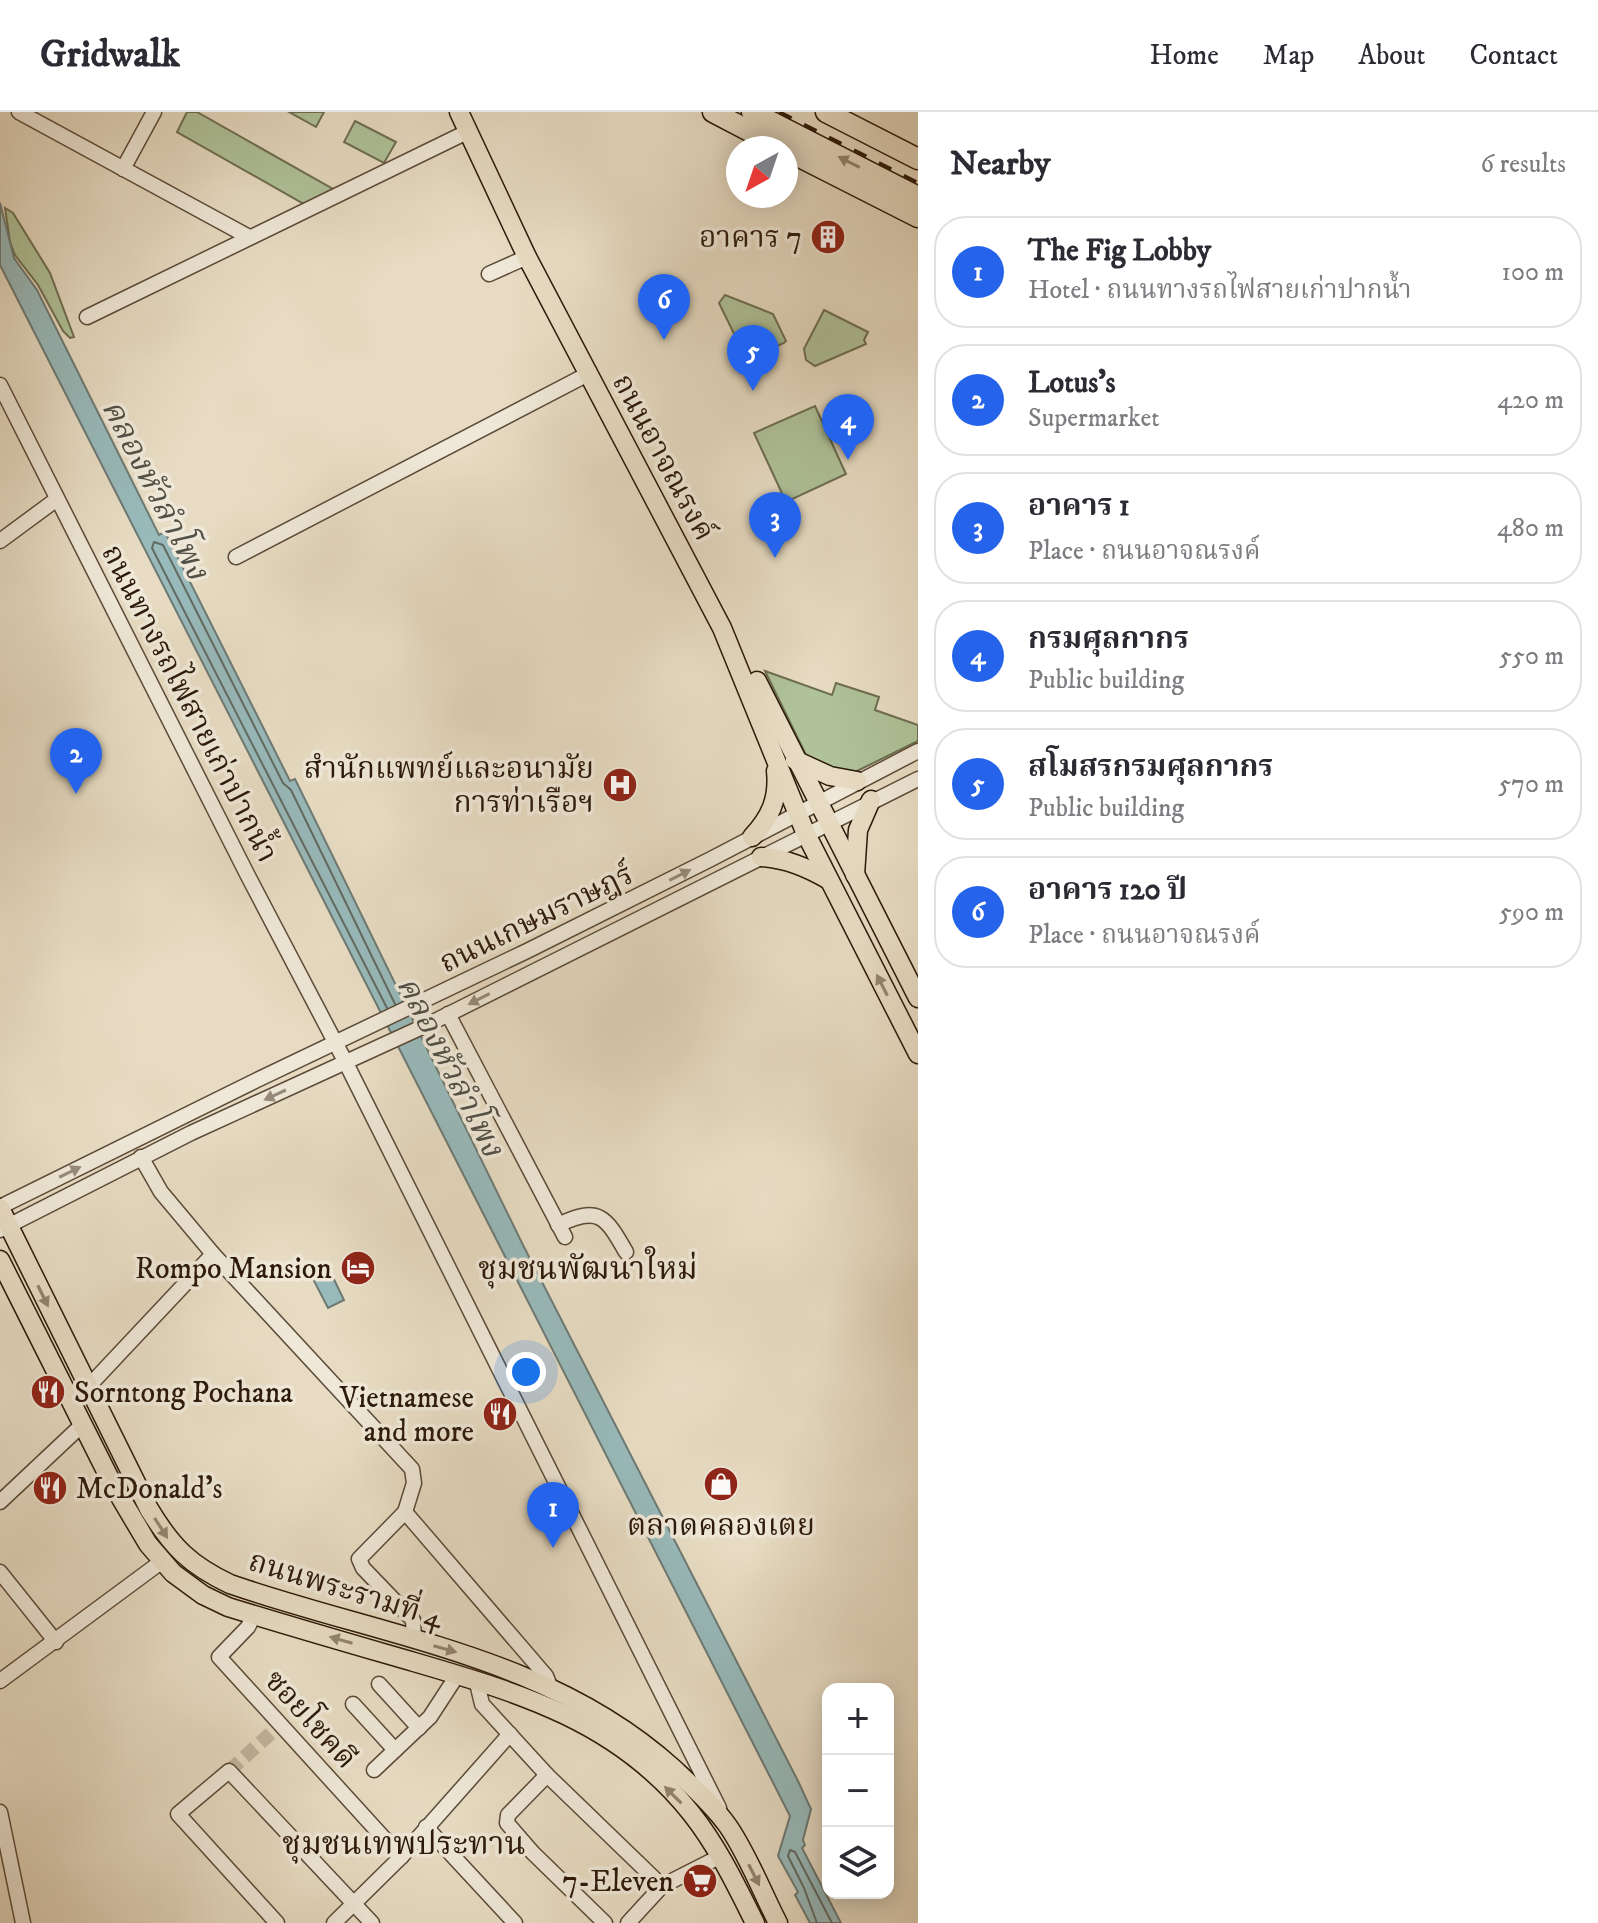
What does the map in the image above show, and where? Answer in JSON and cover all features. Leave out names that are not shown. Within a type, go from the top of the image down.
[{"type":"highway","points":[[713,112],[759,136]]},
{"type":"highway","points":[[752,112],[918,197]]},
{"type":"highway","points":[[826,112],[918,159]]},
{"type":"highway","points":[[837,112],[918,145]]},
{"type":"highway","points":[[798,156],[918,217]]},
{"type":"main road","name":"ถนนอาจณรงค์","points":[[459,112],[527,257],[722,628],[806,834],[918,1054]]},
{"type":"main road","name":"ถนนอาจณรงค์","points":[[467,112],[552,285],[725,615],[795,760],[918,998]]},
{"type":"main road","points":[[795,760],[830,776],[857,781]]},
{"type":"main road","points":[[752,837],[766,823],[774,803],[775,763]]},
{"type":"main road","points":[[855,878],[858,830],[871,800]]},
{"type":"main road","points":[[761,857],[783,858],[829,880]]},
{"type":"main road","name":"ถนนพระรามที่ 4","points":[[0,1208],[4,1228],[149,1509],[175,1548],[190,1562],[230,1584],[468,1655],[550,1686],[603,1714],[641,1741],[686,1781],[728,1826],[778,1923]]},
{"type":"main road","name":"ถนนพระรามที่ 4","points":[[0,1260],[5,1281],[132,1519],[161,1562],[203,1595],[254,1615],[476,1679],[555,1708],[603,1736],[648,1771],[679,1801],[721,1856],[755,1923]]},
{"type":"street","points":[[19,112],[249,237]]},
{"type":"street","points":[[123,169],[154,112]]},
{"type":"street","points":[[87,317],[467,132]]},
{"type":"street","points":[[489,274],[527,257]]},
{"type":"street","points":[[236,557],[588,374]]},
{"type":"street","name":"ถนนทางรถไฟสายเก่าปากน้ำ","points":[[0,385],[346,1063]]},
{"type":"street","points":[[0,541],[57,499]]},
{"type":"street","name":"ถนนเกษมราษฎร์","points":[[0,1208],[560,935],[918,751]]},
{"type":"street","name":"ถนนเกษมราษฎร์","points":[[4,1228],[141,1157],[431,1023],[918,779]]},
{"type":"street","points":[[560,935],[569,953]]},
{"type":"street","points":[[448,1014],[562,1231],[578,1215],[596,1215],[611,1225],[626,1252]]},
{"type":"street","points":[[346,1063],[728,1826]]},
{"type":"street","points":[[183,1117],[191,1133]]},
{"type":"street","points":[[141,1157],[161,1192],[213,1254],[412,1469],[414,1483],[405,1512],[359,1559],[363,1568],[413,1620],[414,1640]]},
{"type":"street","points":[[88,1387],[213,1254]]},
{"type":"street","points":[[0,1502],[83,1424]]},
{"type":"street","points":[[405,1512],[546,1676],[550,1686]]},
{"type":"street","points":[[0,1681],[161,1562]]},
{"type":"street","points":[[0,1572],[56,1642]]},
{"type":"street","name":"ซอยโชคดี","points":[[254,1615],[248,1627],[219,1657],[401,1857]]},
{"type":"street","points":[[374,1770],[430,1717],[458,1674]]},
{"type":"street","points":[[476,1679],[482,1704],[547,1775],[662,1886]]},
{"type":"street","points":[[379,1684],[419,1728]]},
{"type":"street","points":[[353,1704],[395,1750]]},
{"type":"street","points":[[334,1923],[401,1857],[510,1734]]},
{"type":"street","points":[[277,1923],[178,1814],[229,1771],[372,1923]]},
{"type":"street","points":[[547,1775],[508,1815],[507,1823],[533,1853],[605,1923]]},
{"type":"street","points":[[0,1812],[23,1923]]},
{"type":"street","points":[[426,1827],[515,1923]]},
{"type":"street","points":[[628,1923],[662,1886],[721,1856]]},
{"type":"street","points":[[492,1923],[502,1910]]},
{"type":"green space","points":[[187,112],[197,112],[333,189],[304,204],[177,132]]},
{"type":"green space","points":[[289,112],[324,112],[316,127]]},
{"type":"green space","points":[[355,121],[396,142],[384,163],[344,142]]},
{"type":"green space","points":[[5,208],[13,213],[50,273],[74,337],[70,338],[63,331],[38,285],[15,255]]},
{"type":"green space","points":[[725,295],[773,314],[786,341],[749,358],[744,354],[719,303]]},
{"type":"green space","points":[[824,310],[868,332],[864,340],[866,344],[815,366],[806,360],[804,349]]},
{"type":"green space","points":[[815,406],[846,474],[786,502],[754,433]]},
{"type":"green space","points":[[765,671],[832,695],[836,683],[879,697],[875,710],[918,725],[918,741],[855,772],[829,768],[806,755]]},
{"type":"water","points":[[0,203],[14,258],[37,290],[159,535],[165,532],[290,781],[295,779],[523,1245],[798,1781],[811,1809],[802,1848],[822,1886],[822,1899],[829,1899],[841,1923],[810,1923],[795,1895],[798,1892],[778,1856],[790,1816],[0,265]]},
{"type":"water","points":[[329,1269],[344,1300],[328,1308],[312,1277]]},
{"type":"tunnel","points":[[229,1771],[280,1725]]},
{"type":"railway","points":[[779,112],[918,183]]},
{"type":"place","name":"อาคาร 7","points":[[828,237]]},
{"type":"place","name":"อาคาร 120 ปี","points":[[664,340]]},
{"type":"place","name":"สโมสรกรมศุลกากร","points":[[753,391]]},
{"type":"place","name":"กรมศุลกากร","points":[[848,460]]},
{"type":"place","name":"อาคาร 1","points":[[775,558]]},
{"type":"place","name":"สำนักแพทย์และอนามัย การท่าเรือฯ","points":[[620,785]]},
{"type":"place","name":"Lotus's","points":[[76,794]]},
{"type":"place","name":"Rompo Mansion","points":[[358,1268]]},
{"type":"place","name":"Sorntong Pochana","points":[[48,1392]]},
{"type":"place","name":"Vietnamese and more","points":[[500,1414]]},
{"type":"place","name":"ตลาดคลองเตย","points":[[721,1484]]},
{"type":"place","name":"McDonald's","points":[[50,1488]]},
{"type":"place","name":"The Fig Lobby","points":[[553,1548]]},
{"type":"place","name":"7-Eleven","points":[[700,1881]]},
{"type":"district","name":"ชุมชนพัฒนาใหม่","points":[[588,1268]]},
{"type":"district","name":"ชุมชนเทพประทาน","points":[[404,1843]]},
{"type":"water label","name":"คลองหัวลำโพง","points":[[156,489]]},
{"type":"water label","name":"คลองหัวลำโพง","points":[[451,1066]]}]
